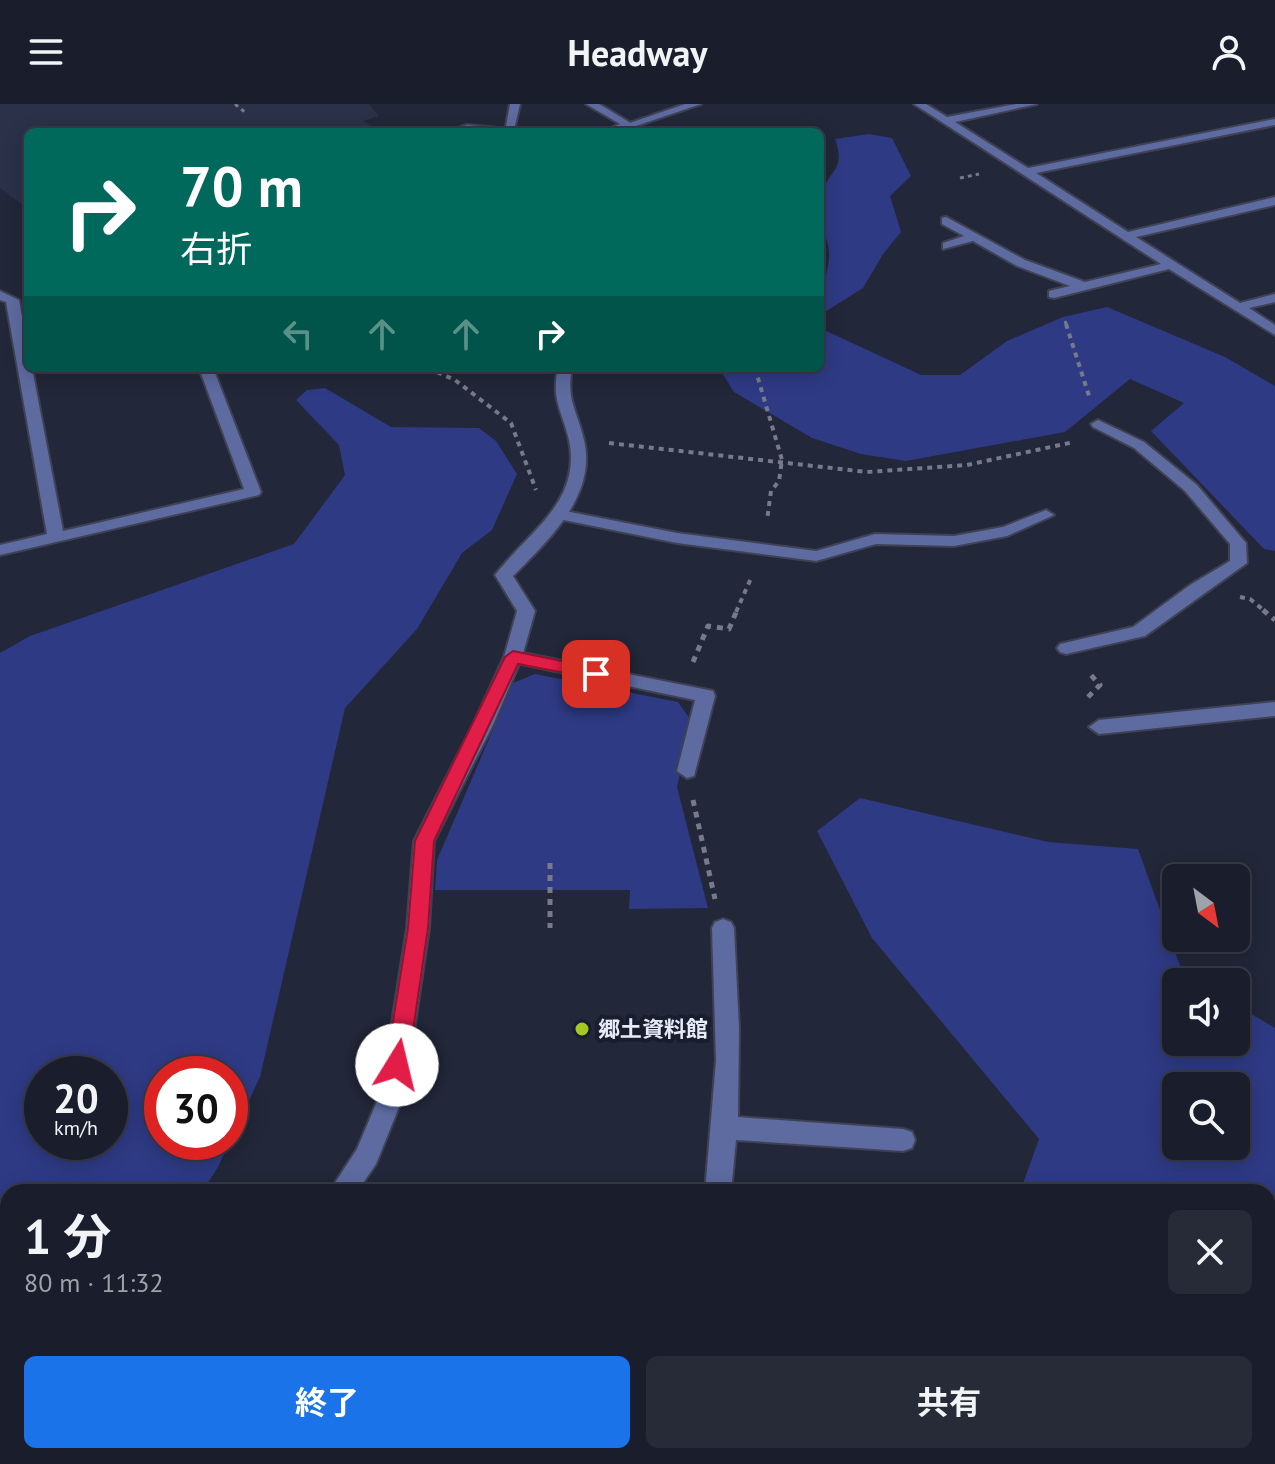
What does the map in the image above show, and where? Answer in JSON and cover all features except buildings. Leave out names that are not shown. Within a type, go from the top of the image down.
[{"type":"street","points":[[510,128],[515,104]]},
{"type":"street","points":[[591,104],[629,125]]},
{"type":"street","points":[[619,128],[696,104]]},
{"type":"street","points":[[919,104],[1275,331]]},
{"type":"street","points":[[945,121],[1032,104]]},
{"type":"street","points":[[1026,172],[1275,122]]},
{"type":"street","points":[[1125,236],[1275,201]]},
{"type":"street","points":[[946,221],[1021,263],[1085,287]]},
{"type":"street","points":[[947,246],[974,237]]},
{"type":"street","points":[[1054,294],[1171,265]]},
{"type":"street","points":[[24,296],[4,299],[56,537]]},
{"type":"street","points":[[1238,307],[1275,298]]},
{"type":"street","points":[[0,550],[253,492],[208,372]]},
{"type":"street","points":[[348,1184],[367,1156],[393,1092],[418,928],[424,841],[513,657],[526,611],[504,575],[560,515],[576,478],[576,439],[559,393],[564,372]]},
{"type":"street","points":[[1066,648],[1139,632],[1196,589],[1239,563],[1238,543],[1191,488],[1139,445],[1098,424]]},
{"type":"street","points":[[560,515],[677,538],[816,556],[875,539],[954,541],[1007,531],[1046,515]]},
{"type":"street","points":[[513,657],[706,696],[687,771]]},
{"type":"street","points":[[1099,727],[1275,709]]},
{"type":"street","points":[[719,1184],[727,1128],[730,1032],[723,928]]},
{"type":"street","points":[[727,1128],[903,1140]]},
{"type":"path","points":[[235,104],[247,114]]},
{"type":"path","points":[[576,439],[867,472],[967,465],[1012,452],[1087,439],[1098,424],[1054,294]]},
{"type":"path","points":[[437,372],[455,380],[511,423],[536,490],[530,502]]},
{"type":"path","points":[[680,691],[708,626],[729,629],[763,549],[771,491],[779,481],[782,460],[756,372]]},
{"type":"path","points":[[1066,648],[1100,685],[1068,717],[1099,727]]},
{"type":"path","points":[[687,771],[700,843],[723,928]]},
{"type":"path","points":[[550,863],[550,928]]},
{"type":"shaded area","points":[[0,104],[369,104],[379,116],[363,121],[374,128],[24,128],[24,206],[0,188]]},
{"type":"shaded area","points":[[869,134],[892,138],[911,176],[890,196],[901,232],[883,254],[863,288],[824,312],[824,284],[829,256],[824,232],[824,186],[839,158],[835,139]]},
{"type":"shaded area","points":[[1107,307],[1225,357],[1275,386],[1275,551],[1264,549],[1151,431],[1184,403],[1130,379],[1065,432],[906,461],[861,454],[812,438],[734,392],[722,372],[824,372],[824,330],[921,375],[960,375],[1007,341],[1063,317]]},
{"type":"shaded area","points":[[325,388],[391,427],[479,428],[496,441],[517,474],[492,530],[462,553],[417,629],[345,708],[260,1077],[248,1103],[248,1056],[144,1056],[144,1160],[221,1160],[207,1184],[0,1184],[0,653],[30,636],[294,544],[345,475],[339,445],[296,400],[307,390]]},
{"type":"shaded area","points":[[535,674],[678,702],[692,722],[677,787],[708,908],[629,909],[630,890],[435,890],[437,860],[513,683]]},
{"type":"shaded area","points":[[860,798],[1048,842],[1138,849],[1162,916],[1162,952],[1175,952],[1181,968],[1162,968],[1162,1056],[1250,1056],[1250,1013],[1275,1028],[1275,1184],[1023,1184],[1039,1139],[872,938],[817,831]]},
{"type":"place","name":"郷土資料館","points":[[582,1029]]},
{"type":"route","points":[[397,1065],[418,928],[424,841],[483,725],[513,657],[596,674]]}]
